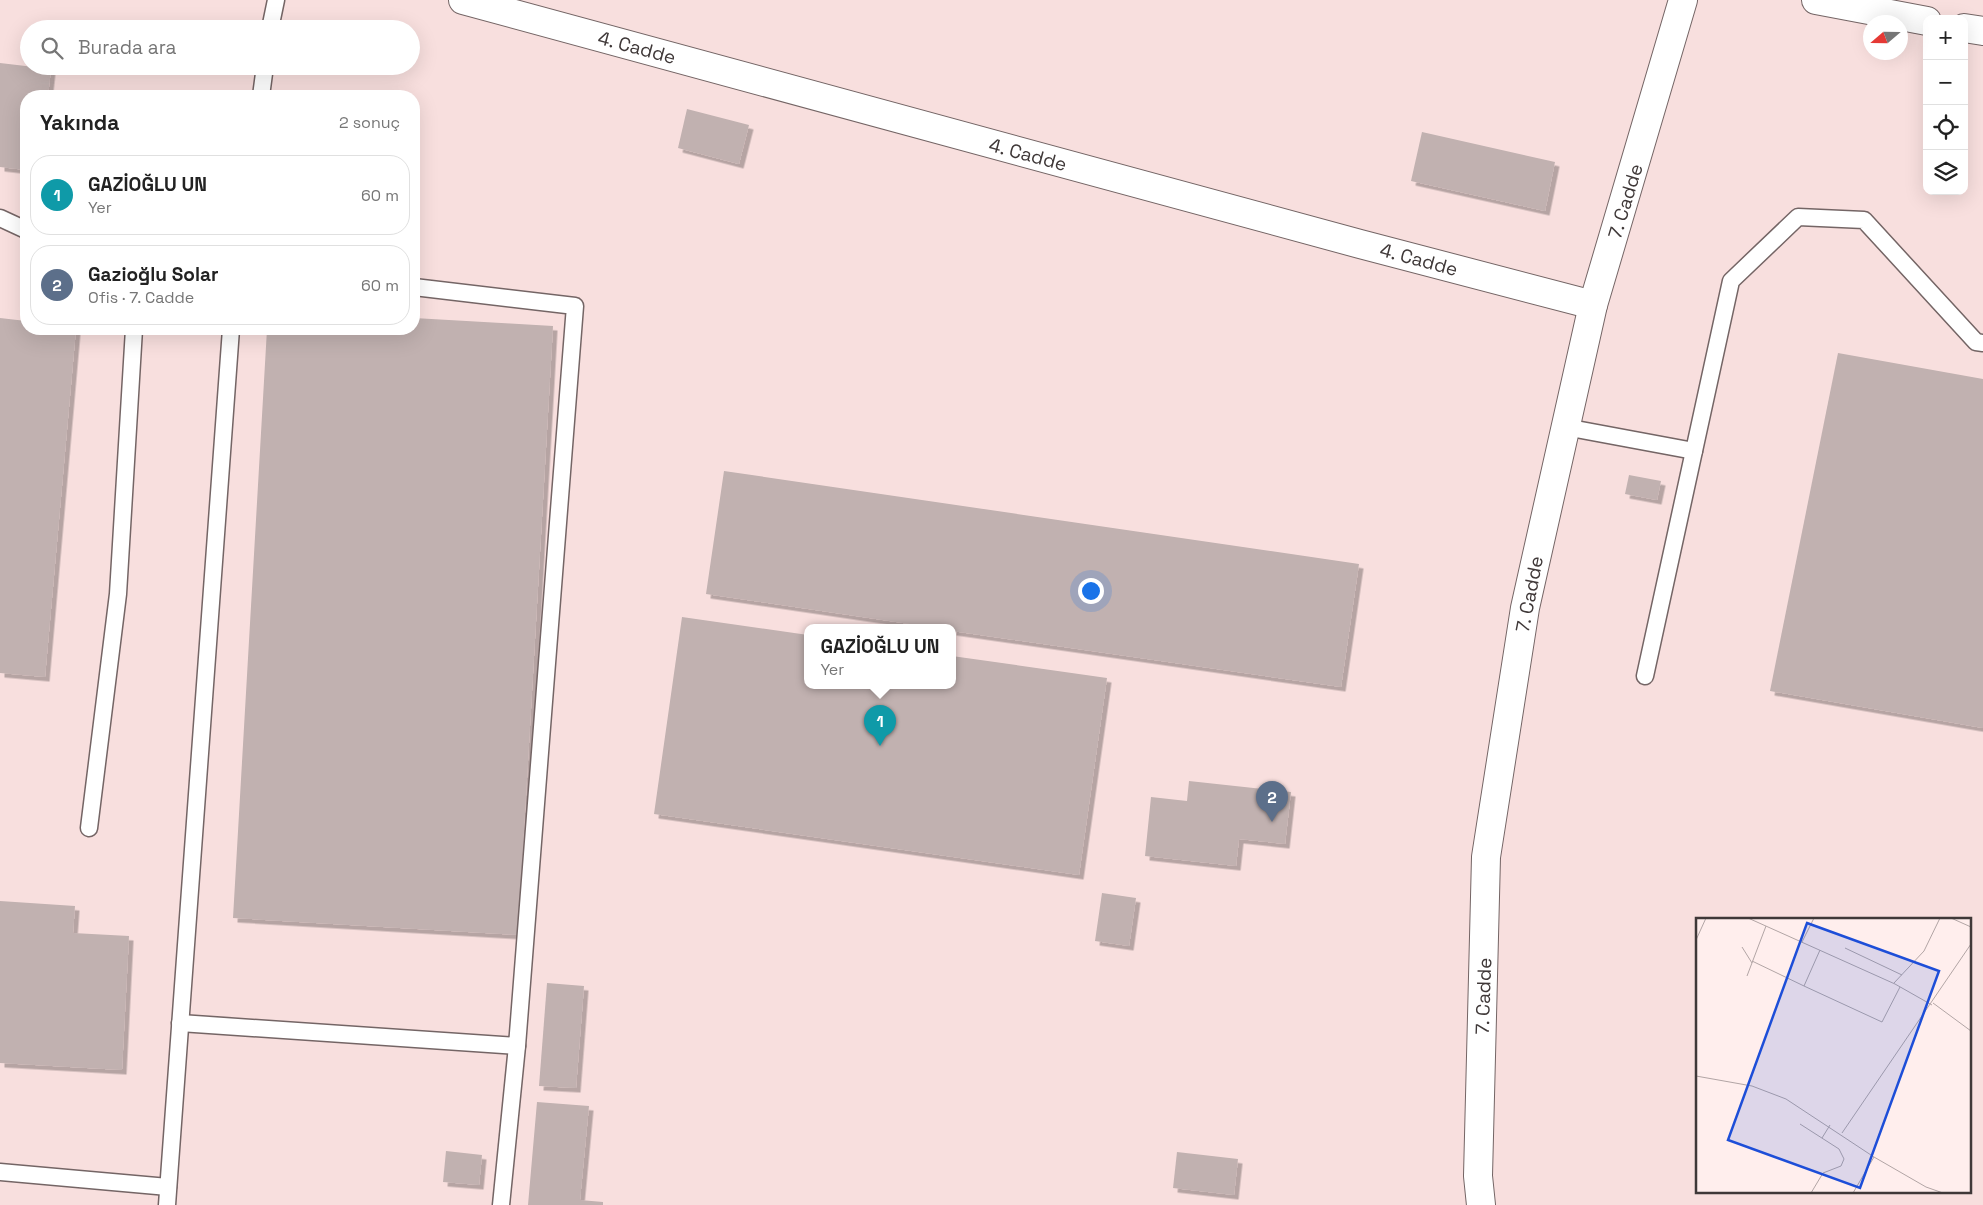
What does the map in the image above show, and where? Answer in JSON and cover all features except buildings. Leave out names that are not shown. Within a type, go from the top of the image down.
[{"type":"street","name":"4. Cadde","points":[[463,0],[1350,241],[1593,305]]},
{"type":"street","name":"7. Cadde","points":[[1481,1205],[1478,1176],[1486,857],[1525,608],[1593,305],[1684,0]]},
{"type":"street","points":[[1816,0],[1923,20]]},
{"type":"street","points":[[1968,29],[1983,31]]},
{"type":"lane","points":[[272,20],[276,0]]},
{"type":"lane","points":[[262,90],[264,75]]},
{"type":"lane","points":[[1644,676],[1731,281],[1798,217],[1864,220],[1976,342],[1983,343]]},
{"type":"lane","points":[[0,218],[20,227]]},
{"type":"lane","points":[[420,288],[574,306],[517,1046],[501,1205]]},
{"type":"lane","points":[[89,828],[118,594],[134,335]]},
{"type":"lane","points":[[167,1205],[231,335]]},
{"type":"lane","points":[[1565,427],[1694,451]]},
{"type":"lane","points":[[180,1023],[517,1046]]},
{"type":"lane","points":[[0,1172],[168,1187]]},
{"type":"shaded area","points":[[0,0],[1983,0],[1983,1205],[0,1205]]},
{"type":"place","name":"GAZİOĞLU UN","points":[[880,746]]},
{"type":"place","name":"Gazioğlu Solar","points":[[1272,822]]}]
